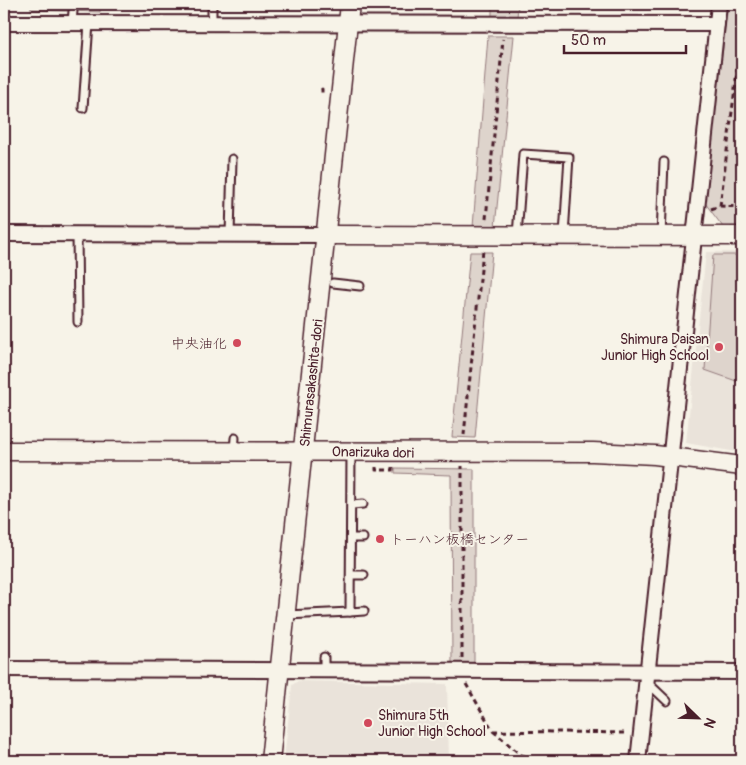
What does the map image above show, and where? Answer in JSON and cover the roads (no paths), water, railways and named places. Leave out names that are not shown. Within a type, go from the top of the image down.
[{"type":"street","name":"Shimurasakashita-dori","points":[[270,761],[350,4]]},
{"type":"street","points":[[638,761],[719,4]]},
{"type":"street","points":[[4,23],[72,17],[89,23],[717,24]]},
{"type":"street","points":[[4,234],[742,236]]},
{"type":"street","name":"Onarizuka dori","points":[[4,451],[235,445],[303,451],[593,452],[671,457],[742,466]]},
{"type":"street","points":[[4,669],[280,671],[324,664],[647,677],[742,672]]},
{"type":"lane","points":[[212,4],[212,24]]},
{"type":"lane","points":[[83,108],[89,23]]},
{"type":"lane","points":[[517,236],[523,154],[569,157],[564,236]]},
{"type":"lane","points":[[230,235],[232,160]]},
{"type":"lane","points":[[661,236],[664,162]]},
{"type":"lane","points":[[77,233],[78,322]]},
{"type":"lane","points":[[333,283],[360,286]]},
{"type":"lane","points":[[350,612],[352,451]]},
{"type":"lane","points":[[352,504],[364,504]]},
{"type":"lane","points":[[351,538],[363,538]]},
{"type":"lane","points":[[351,575],[364,576]]},
{"type":"lane","points":[[286,616],[364,612]]},
{"type":"lane","points":[[647,677],[667,701]]},
{"type":"place","name":"中央油化","points":[[237,343]]},
{"type":"place","name":"Shimura Daisan Junior High School","points":[[719,347]]},
{"type":"place","name":"トーハン板橋センター","points":[[380,539]]},
{"type":"place","name":"Shimura 5th Junior High School","points":[[368,723]]}]
